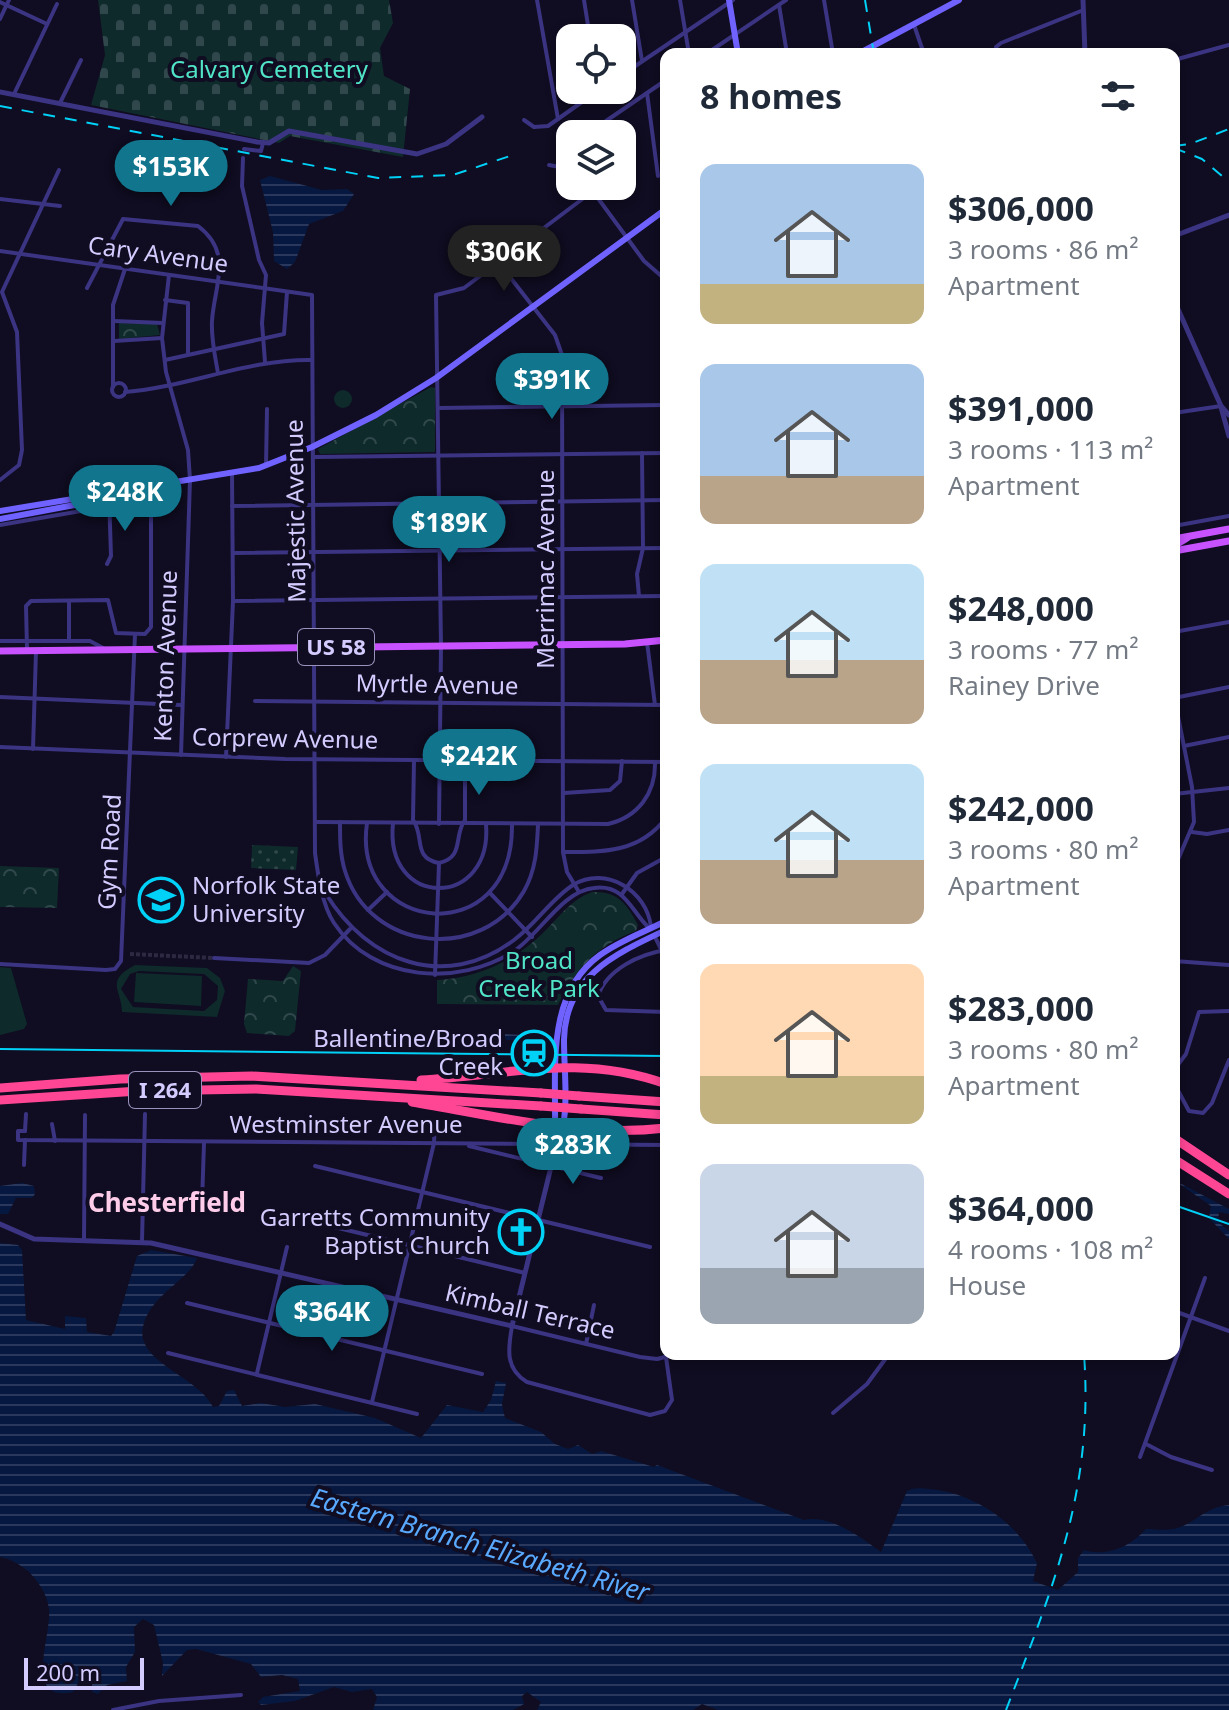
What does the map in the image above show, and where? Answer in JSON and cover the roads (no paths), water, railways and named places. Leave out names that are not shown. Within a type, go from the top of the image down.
[{"type":"highway","points":[[380,1082],[451,1078],[515,1068],[561,1067],[614,1069],[660,1082]]},
{"type":"highway","name":"I 264","points":[[0,1088],[193,1077],[380,1082],[660,1102]]},
{"type":"highway","name":"I 264","points":[[0,1100],[183,1090],[378,1094],[660,1115]]},
{"type":"highway","points":[[378,1094],[489,1119],[627,1130],[660,1128]]},
{"type":"highway","points":[[1180,1142],[1229,1175]]},
{"type":"highway","points":[[1180,1163],[1229,1194]]},
{"type":"main road","points":[[869,48],[959,0]]},
{"type":"main road","points":[[730,1],[737,48]]},
{"type":"main road","points":[[0,511],[92,499],[232,473],[266,466],[312,447],[386,410],[436,378],[660,213]]},
{"type":"main road","points":[[0,519],[92,499]]},
{"type":"main road","points":[[1180,538],[1229,529]]},
{"type":"main road","points":[[1180,544],[1189,537]]},
{"type":"main road","points":[[1180,547],[1229,541]]},
{"type":"main road","name":"US 58","points":[[0,651],[565,645],[660,641]]},
{"type":"main road","points":[[653,932],[660,926]]},
{"type":"main road","points":[[559,1126],[559,1018],[572,984],[599,955],[660,931]]},
{"type":"street","points":[[537,0],[558,119]]},
{"type":"street","points":[[584,0],[588,24]]},
{"type":"street","points":[[632,0],[642,61]]},
{"type":"street","points":[[680,0],[688,48]]},
{"type":"street","points":[[715,48],[786,0]]},
{"type":"street","points":[[824,0],[832,48]]},
{"type":"street","points":[[1076,0],[1081,11]]},
{"type":"street","points":[[1083,0],[1084,48]]},
{"type":"street","points":[[661,48],[730,1]]},
{"type":"street","points":[[0,2],[8,3],[47,24]]},
{"type":"street","points":[[0,19],[8,3]]},
{"type":"street","points":[[14,94],[57,4]]},
{"type":"street","points":[[779,5],[786,48]]},
{"type":"street","points":[[999,48],[999,44],[1081,11]]},
{"type":"street","points":[[913,23],[922,48]]},
{"type":"street","points":[[1180,58],[1229,45]]},
{"type":"street","points":[[636,65],[660,49]]},
{"type":"street","points":[[60,103],[81,60]]},
{"type":"street","points":[[608,120],[660,84]]},
{"type":"street","points":[[0,92],[263,143],[289,131],[417,154],[446,144],[482,117]]},
{"type":"street","points":[[647,93],[658,176]]},
{"type":"street","points":[[524,120],[539,128],[579,104]]},
{"type":"street","points":[[244,149],[261,151],[263,143]]},
{"type":"street","points":[[243,158],[242,186],[267,289],[262,336],[265,362]]},
{"type":"street","points":[[549,165],[556,166]]},
{"type":"street","points":[[0,480],[16,470],[21,459],[17,332],[2,292],[59,170]]},
{"type":"street","points":[[0,199],[60,206]]},
{"type":"street","points":[[439,824],[441,646],[436,295],[464,288],[581,200]]},
{"type":"street","points":[[600,200],[649,267],[660,275]]},
{"type":"street","points":[[1180,234],[1229,215]]},
{"type":"street","points":[[87,288],[123,219],[187,224],[207,233],[222,267],[212,324],[218,373]]},
{"type":"street","name":"Cary Avenue","points":[[0,251],[312,295]]},
{"type":"street","name":"Merrimac Avenue","points":[[499,263],[558,341],[562,368],[565,597],[563,852],[579,892]]},
{"type":"street","points":[[125,269],[113,305],[113,387],[116,396],[265,362],[311,360]]},
{"type":"street","name":"Kenton Avenue","points":[[169,275],[162,338],[170,385],[186,440],[190,480],[181,755]]},
{"type":"street","points":[[165,360],[286,332],[287,292]]},
{"type":"street","name":"Majestic Avenue","points":[[312,295],[315,853],[322,889]]},
{"type":"street","points":[[165,300],[188,303],[188,355]]},
{"type":"street","points":[[1180,314],[1221,406],[1229,436]]},
{"type":"street","points":[[114,321],[163,323]]},
{"type":"street","points":[[114,341],[162,338]]},
{"type":"street","points":[[522,372],[562,368]]},
{"type":"street","points":[[114,370],[125,392]]},
{"type":"street","points":[[113,387],[121,384]]},
{"type":"street","points":[[438,408],[660,405]]},
{"type":"street","points":[[1180,412],[1221,406]]},
{"type":"street","points":[[1221,406],[1229,415]]},
{"type":"street","points":[[266,466],[267,409]]},
{"type":"street","points":[[639,596],[637,574],[643,548],[642,453]]},
{"type":"street","points":[[315,457],[660,453]]},
{"type":"street","points":[[226,757],[232,649],[232,473]]},
{"type":"street","points":[[109,594],[114,632],[145,634],[151,627],[151,487]]},
{"type":"street","points":[[107,564],[111,556],[109,495]]},
{"type":"street","points":[[232,506],[660,500]]},
{"type":"street","points":[[0,525],[110,506]]},
{"type":"street","points":[[1180,525],[1229,516]]},
{"type":"street","points":[[233,553],[660,548]]},
{"type":"street","points":[[233,601],[660,596]]},
{"type":"street","points":[[69,601],[69,641]]},
{"type":"street","points":[[33,749],[34,699],[32,651],[27,641],[27,603],[109,601]]},
{"type":"street","points":[[1180,631],[1229,622]]},
{"type":"street","name":"Gym Road","points":[[123,953],[135,703],[135,634]]},
{"type":"street","points":[[0,641],[90,641],[105,650]]},
{"type":"street","points":[[647,642],[655,705]]},
{"type":"street","points":[[1180,696],[1229,687]]},
{"type":"street","points":[[0,697],[182,706]]},
{"type":"street","name":"Myrtle Avenue","points":[[255,701],[660,705]]},
{"type":"street","points":[[1180,726],[1192,795],[1192,832],[1180,857]]},
{"type":"street","points":[[1184,746],[1229,737]]},
{"type":"street","name":"Corprew Avenue","points":[[0,747],[226,757],[660,762]]},
{"type":"street","points":[[414,760],[420,850],[428,860],[439,863],[447,861],[457,851],[463,824],[465,760]]},
{"type":"street","points":[[564,793],[610,790],[622,776],[622,761]]},
{"type":"street","points":[[315,822],[608,824],[625,818],[649,795],[655,762]]},
{"type":"street","points":[[1180,794],[1229,788]]},
{"type":"street","points":[[340,822],[344,869],[351,886],[368,910],[401,933],[438,940],[473,934],[508,912],[532,874],[538,824]]},
{"type":"street","points":[[367,823],[370,864],[387,892],[408,907],[438,914],[462,910],[490,893],[508,864],[512,824]]},
{"type":"street","points":[[393,823],[393,851],[401,870],[418,883],[438,888],[462,882],[477,869],[485,850],[486,824]]},
{"type":"street","points":[[563,852],[619,850],[651,835],[660,825]]},
{"type":"street","points":[[1192,832],[1207,834],[1229,830]]},
{"type":"street","points":[[622,894],[641,870],[660,860]]},
{"type":"street","points":[[435,975],[439,863]]},
{"type":"street","points":[[322,889],[350,929],[387,954],[437,966],[488,955],[525,930],[574,885],[603,878],[627,887],[646,908],[653,932]]},
{"type":"street","points":[[322,889],[331,918],[344,935],[362,950],[389,965],[435,975],[482,967],[514,951],[579,892],[603,887],[622,894],[660,944]]},
{"type":"street","points":[[368,910],[387,892]]},
{"type":"street","points":[[490,893],[532,937]]},
{"type":"street","points":[[214,958],[309,963],[325,955],[350,929]]},
{"type":"street","points":[[660,952],[636,959],[614,974],[600,990],[599,1003],[610,1011],[660,1012]]},
{"type":"street","points":[[0,964],[109,970],[120,964],[123,953],[130,954]]},
{"type":"street","points":[[1180,961],[1229,965]]},
{"type":"street","points":[[1180,1061],[1191,1044],[1199,1012],[1229,1011]]},
{"type":"street","points":[[1180,1094],[1189,1111],[1201,1114],[1212,1103],[1228,1062]]},
{"type":"street","points":[[24,1165],[26,1114]]},
{"type":"street","points":[[142,1241],[145,1114]]},
{"type":"street","points":[[84,1240],[85,1115]]},
{"type":"street","points":[[372,1402],[434,1143],[435,1121]]},
{"type":"street","points":[[52,1124],[55,1141]]},
{"type":"street","points":[[559,1126],[512,1326],[509,1358],[520,1378],[650,1415],[665,1411],[672,1400],[666,1360]]},
{"type":"street","points":[[25,1131],[20,1130],[16,1135],[20,1141],[25,1140]]},
{"type":"street","name":"Westminster Avenue","points":[[25,1140],[660,1145]]},
{"type":"street","points":[[202,1203],[204,1143]]},
{"type":"street","points":[[463,1143],[601,1178]]},
{"type":"street","points":[[315,1166],[650,1247]]},
{"type":"street","name":"Kimball Terrace","points":[[0,1224],[34,1239],[142,1241],[640,1357],[660,1357]]},
{"type":"street","points":[[326,1225],[525,1273]]},
{"type":"street","points":[[257,1374],[287,1247]]},
{"type":"street","points":[[1180,1348],[1205,1278]]},
{"type":"street","points":[[187,1303],[482,1374]]},
{"type":"street","points":[[586,1344],[594,1305]]},
{"type":"street","points":[[1180,1313],[1229,1331]]},
{"type":"street","points":[[168,1353],[417,1414]]},
{"type":"street","points":[[833,1413],[867,1384],[885,1360]]},
{"type":"street","points":[[1140,1457],[1176,1360]]},
{"type":"street","points":[[1146,1444],[1171,1457],[1212,1470]]},
{"type":"street","points":[[113,1710],[241,1695]]},
{"type":"water","points":[[270,176],[322,190],[347,189],[354,194],[343,211],[309,224],[295,262],[287,269],[274,261],[273,232],[260,180]]},
{"type":"water","points":[[504,1034],[545,1036],[543,1041],[506,1040]]},
{"type":"water","points":[[22,1183],[34,1186],[35,1194],[32,1198],[16,1198],[8,1214],[0,1214],[0,1186]]},
{"type":"water","points":[[1180,1183],[1229,1209],[1229,1214],[1219,1212],[1218,1222],[1229,1231],[1229,1239],[1209,1218],[1211,1206]]},
{"type":"water","name":"Eastern Branch Elizabeth River","points":[[0,1243],[18,1245],[22,1250],[26,1320],[65,1329],[65,1316],[86,1318],[87,1332],[111,1336],[137,1256],[151,1250],[197,1258],[186,1274],[153,1306],[143,1327],[143,1339],[158,1360],[195,1386],[213,1407],[219,1406],[227,1391],[234,1390],[242,1406],[261,1403],[285,1407],[315,1404],[375,1418],[421,1438],[447,1405],[483,1412],[491,1400],[496,1381],[506,1383],[502,1404],[505,1418],[541,1432],[555,1444],[568,1449],[578,1445],[592,1454],[601,1451],[654,1467],[657,1465],[804,1520],[824,1520],[854,1534],[881,1552],[910,1489],[938,1490],[969,1499],[996,1514],[1019,1536],[1037,1563],[1033,1581],[1058,1590],[1078,1572],[1078,1558],[1084,1550],[1101,1552],[1118,1549],[1146,1529],[1178,1528],[1210,1510],[1229,1505],[1229,1710],[718,1710],[702,1704],[693,1710],[537,1710],[541,1702],[527,1692],[522,1696],[524,1704],[513,1710],[373,1710],[377,1697],[372,1689],[352,1692],[334,1687],[295,1701],[261,1705],[258,1702],[263,1697],[300,1691],[298,1679],[282,1675],[261,1677],[251,1664],[196,1649],[187,1650],[162,1676],[163,1663],[154,1625],[143,1619],[134,1627],[135,1652],[126,1667],[127,1681],[107,1685],[98,1694],[92,1692],[92,1678],[81,1678],[73,1692],[57,1693],[48,1687],[44,1678],[49,1609],[44,1593],[28,1571],[0,1557]]},
{"type":"tunnel","points":[[130,954],[214,958]]},
{"type":"tram line","points":[[0,1049],[660,1056]]},
{"type":"tram line","points":[[1180,1207],[1229,1224]]},
{"type":"railway","points":[[865,0],[873,48]]},
{"type":"railway","points":[[0,106],[378,178],[453,175],[510,156]]},
{"type":"railway","points":[[1180,145],[1229,129]]},
{"type":"railway","points":[[1180,150],[1202,159],[1229,182]]},
{"type":"railway","points":[[1006,1710],[1054,1579],[1076,1494],[1083,1449],[1084,1360]]},
{"type":"place","name":"Norfolk State University","points":[[161,900]]},
{"type":"place","name":"Ballentine/Broad Creek","points":[[534,1053]]},
{"type":"place","name":"Garretts Community Baptist Church","points":[[521,1232]]},
{"type":"district","name":"Chesterfield","points":[[167,1203]]},
{"type":"park label","name":"Calvary Cemetery","points":[[269,70]]},
{"type":"park label","name":"Broad Creek Park","points":[[539,975]]}]
